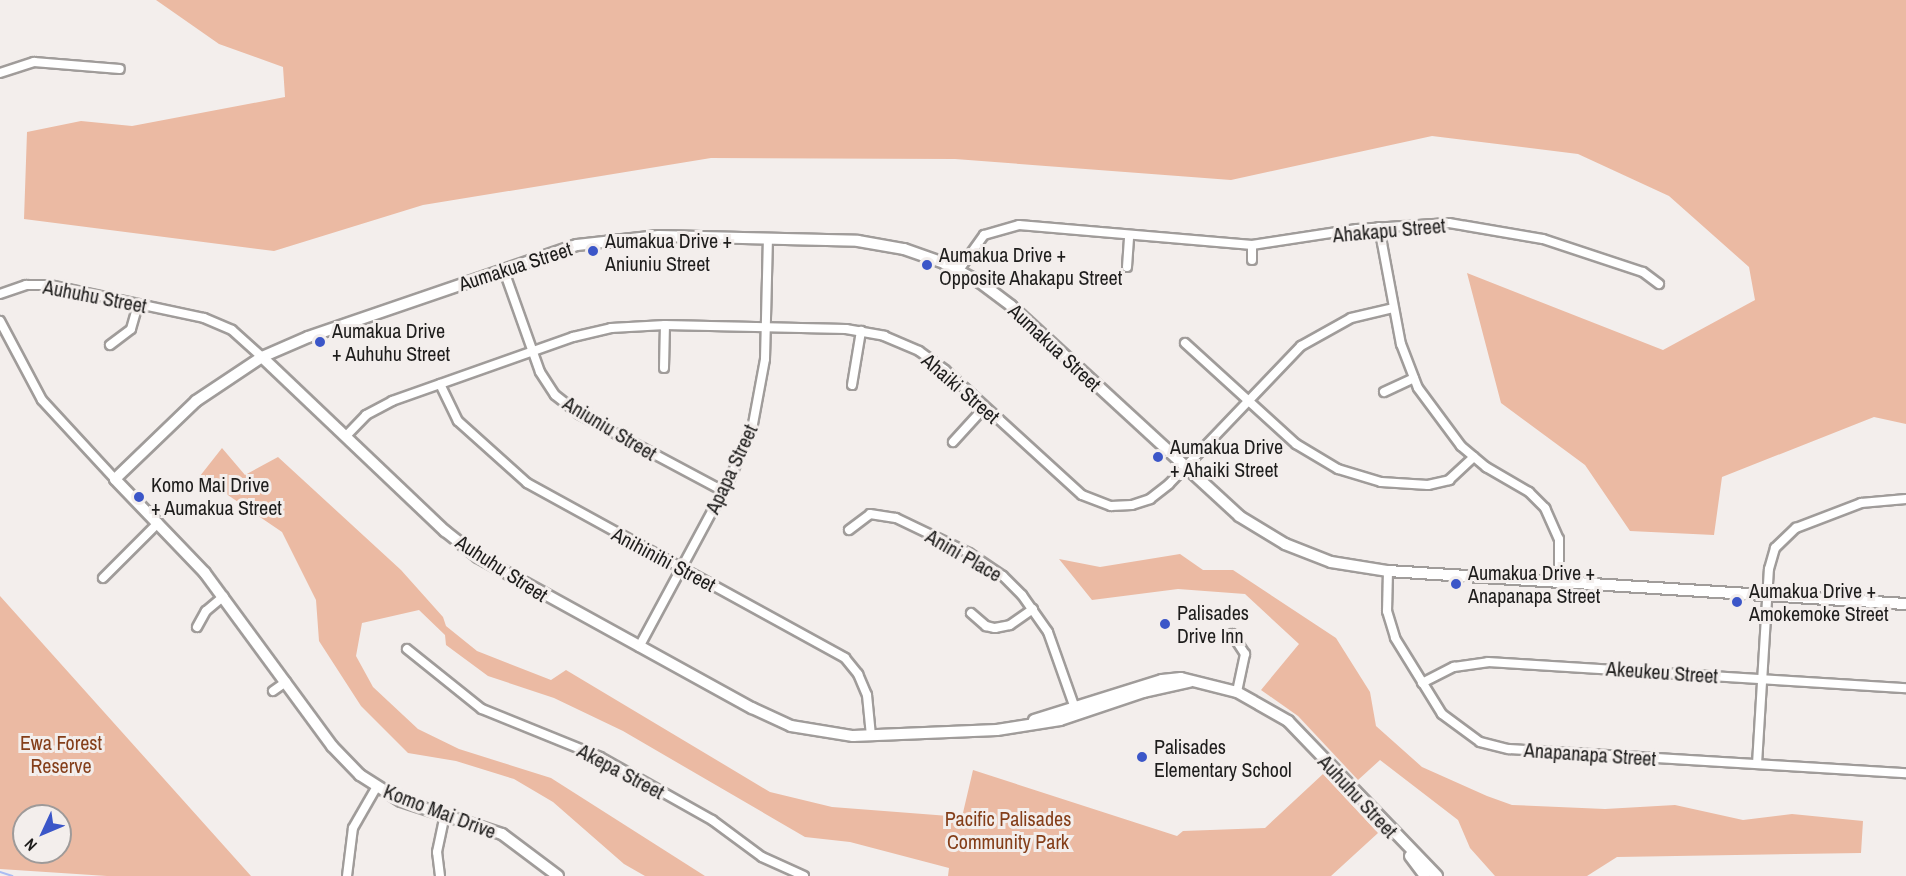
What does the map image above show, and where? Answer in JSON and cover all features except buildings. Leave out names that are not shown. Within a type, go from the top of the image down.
[{"type":"street","points":[[0,73],[17,65],[45,62],[120,69]]},
{"type":"street","name":"Ahakapu Street","points":[[959,270],[977,241],[1006,226],[1252,246],[1379,226],[1449,224],[1520,233],[1643,272],[1659,284]]},
{"type":"street","points":[[1379,226],[1393,308],[1414,378],[1434,414],[1474,457],[1528,492],[1545,508],[1559,540],[1559,582]]},
{"type":"street","points":[[1127,267],[1129,235]]},
{"type":"street","name":"Aumakua Street","points":[[115,479],[184,411],[262,357],[558,250],[612,239],[768,239],[888,245],[959,270],[1011,306],[1239,516],[1285,544],[1332,562],[1388,571],[1906,604]]},
{"type":"street","name":"Apapa Street","points":[[639,647],[723,492],[745,445],[757,407],[766,327],[768,239]]},
{"type":"street","points":[[1252,246],[1252,260]]},
{"type":"street","name":"Aniuniu Street","points":[[503,268],[545,381],[570,409],[723,492]]},
{"type":"street","name":"Auhuhu Street","points":[[0,294],[37,284],[213,320],[232,330],[478,557],[780,722],[818,733],[871,736],[979,732],[1025,725],[1189,682],[1236,692],[1288,721],[1404,845],[1437,876]]},
{"type":"street","points":[[110,345],[131,329],[138,304]]},
{"type":"street","name":"Ahaiki Street","points":[[346,436],[374,409],[533,351],[611,328],[665,325],[861,331],[900,342],[926,355],[986,407],[1071,487],[1101,504],[1121,506],[1150,499],[1185,467],[1247,400],[1311,338],[1351,318],[1393,308]]},
{"type":"street","name":"Komo Mai Drive","points":[[0,321],[42,400],[224,596],[339,755],[376,788],[400,801],[502,834],[558,876]]},
{"type":"street","points":[[664,368],[665,325]]},
{"type":"street","points":[[852,385],[861,331]]},
{"type":"street","points":[[1185,342],[1306,452],[1362,478],[1435,485],[1456,476],[1474,457]]},
{"type":"street","points":[[1384,392],[1414,378]]},
{"type":"street","name":"Anihinihi Street","points":[[440,384],[458,421],[514,474],[845,658],[858,674],[867,695],[871,736]]},
{"type":"street","points":[[953,442],[986,407]]},
{"type":"street","points":[[1757,764],[1767,595],[1772,554],[1790,531],[1861,503],[1906,499]]},
{"type":"street","name":"Anini Place","points":[[849,530],[870,514],[896,518],[988,564],[1014,586],[1033,609],[1054,644],[1076,710]]},
{"type":"street","points":[[103,578],[158,523]]},
{"type":"street","name":"Anapanapa Street","points":[[1388,571],[1389,621],[1422,683],[1449,722],[1468,736],[1493,746],[1906,773]]},
{"type":"street","points":[[197,627],[206,611],[224,596]]},
{"type":"street","points":[[971,613],[986,626],[995,628],[1010,625],[1033,609]]},
{"type":"street","points":[[1232,633],[1245,654],[1236,692]]},
{"type":"street","name":"Akepa Street","points":[[407,649],[482,709],[608,761],[712,820],[762,857],[804,876]]},
{"type":"street","name":"Akeukeu Street","points":[[1422,683],[1454,667],[1488,662],[1906,688]]},
{"type":"street","points":[[273,692],[286,682]]},
{"type":"street","points":[[347,876],[353,828],[376,788]]},
{"type":"street","points":[[440,876],[437,852],[445,815]]},
{"type":"street","name":"Auhuhu Street","points":[[1404,845],[1425,876]]},
{"type":"green space","points":[[156,0],[1906,0],[1906,424],[1874,417],[1722,477],[1714,535],[1630,531],[1585,465],[1501,403],[1467,273],[1663,350],[1755,300],[1749,267],[1669,196],[1578,154],[1432,136],[1231,180],[955,159],[711,158],[423,205],[274,251],[24,219],[27,132],[81,121],[132,126],[285,97],[283,67],[219,44]]},
{"type":"green space","name":"Pacific Palisades Community Park","points":[[222,448],[245,475],[278,457],[401,570],[443,617],[446,626],[477,651],[551,680],[566,670],[770,792],[832,807],[962,817],[973,770],[1177,836],[1183,831],[1265,828],[1323,774],[1378,833],[1331,876],[948,876],[949,868],[850,842],[805,837],[623,731],[554,698],[488,676],[446,645],[445,635],[419,610],[362,623],[356,656],[373,687],[418,729],[459,749],[551,778],[705,876],[645,876],[624,864],[553,802],[514,779],[456,761],[408,753],[361,706],[319,641],[316,600],[282,532],[200,476]]},
{"type":"green space","points":[[1180,554],[1203,570],[1233,570],[1336,638],[1370,692],[1376,726],[1422,767],[1487,796],[1512,805],[1605,809],[1675,805],[1743,820],[1792,814],[1863,821],[1861,853],[1617,857],[1587,876],[1495,876],[1470,848],[1458,820],[1380,760],[1358,780],[1298,716],[1261,690],[1299,644],[1245,594],[1178,589],[1092,600],[1059,559],[1100,567]]},
{"type":"green space","name":"Ewa Forest Reserve","points":[[0,596],[251,876],[107,876],[0,869]]},
{"type":"waterway","points":[[0,872],[12,876]]},
{"type":"place","name":"Aumakua Drive + Aniuniu Street","points":[[593,251]]},
{"type":"place","name":"Aumakua Drive + Opposite Ahakapu Street","points":[[927,265]]},
{"type":"place","name":"Aumakua Drive + Auhuhu Street","points":[[320,342]]},
{"type":"place","name":"Aumakua Drive + Ahaiki Street","points":[[1158,457]]},
{"type":"place","name":"Komo Mai Drive + Aumakua Street","points":[[139,497]]},
{"type":"place","name":"Aumakua Drive + Anapanapa Street","points":[[1456,584]]},
{"type":"place","name":"Aumakua Drive + Amokemoke Street","points":[[1737,602]]},
{"type":"place","name":"Palisades Drive Inn","points":[[1165,624]]},
{"type":"place","name":"Palisades Elementary School","points":[[1142,757]]}]
